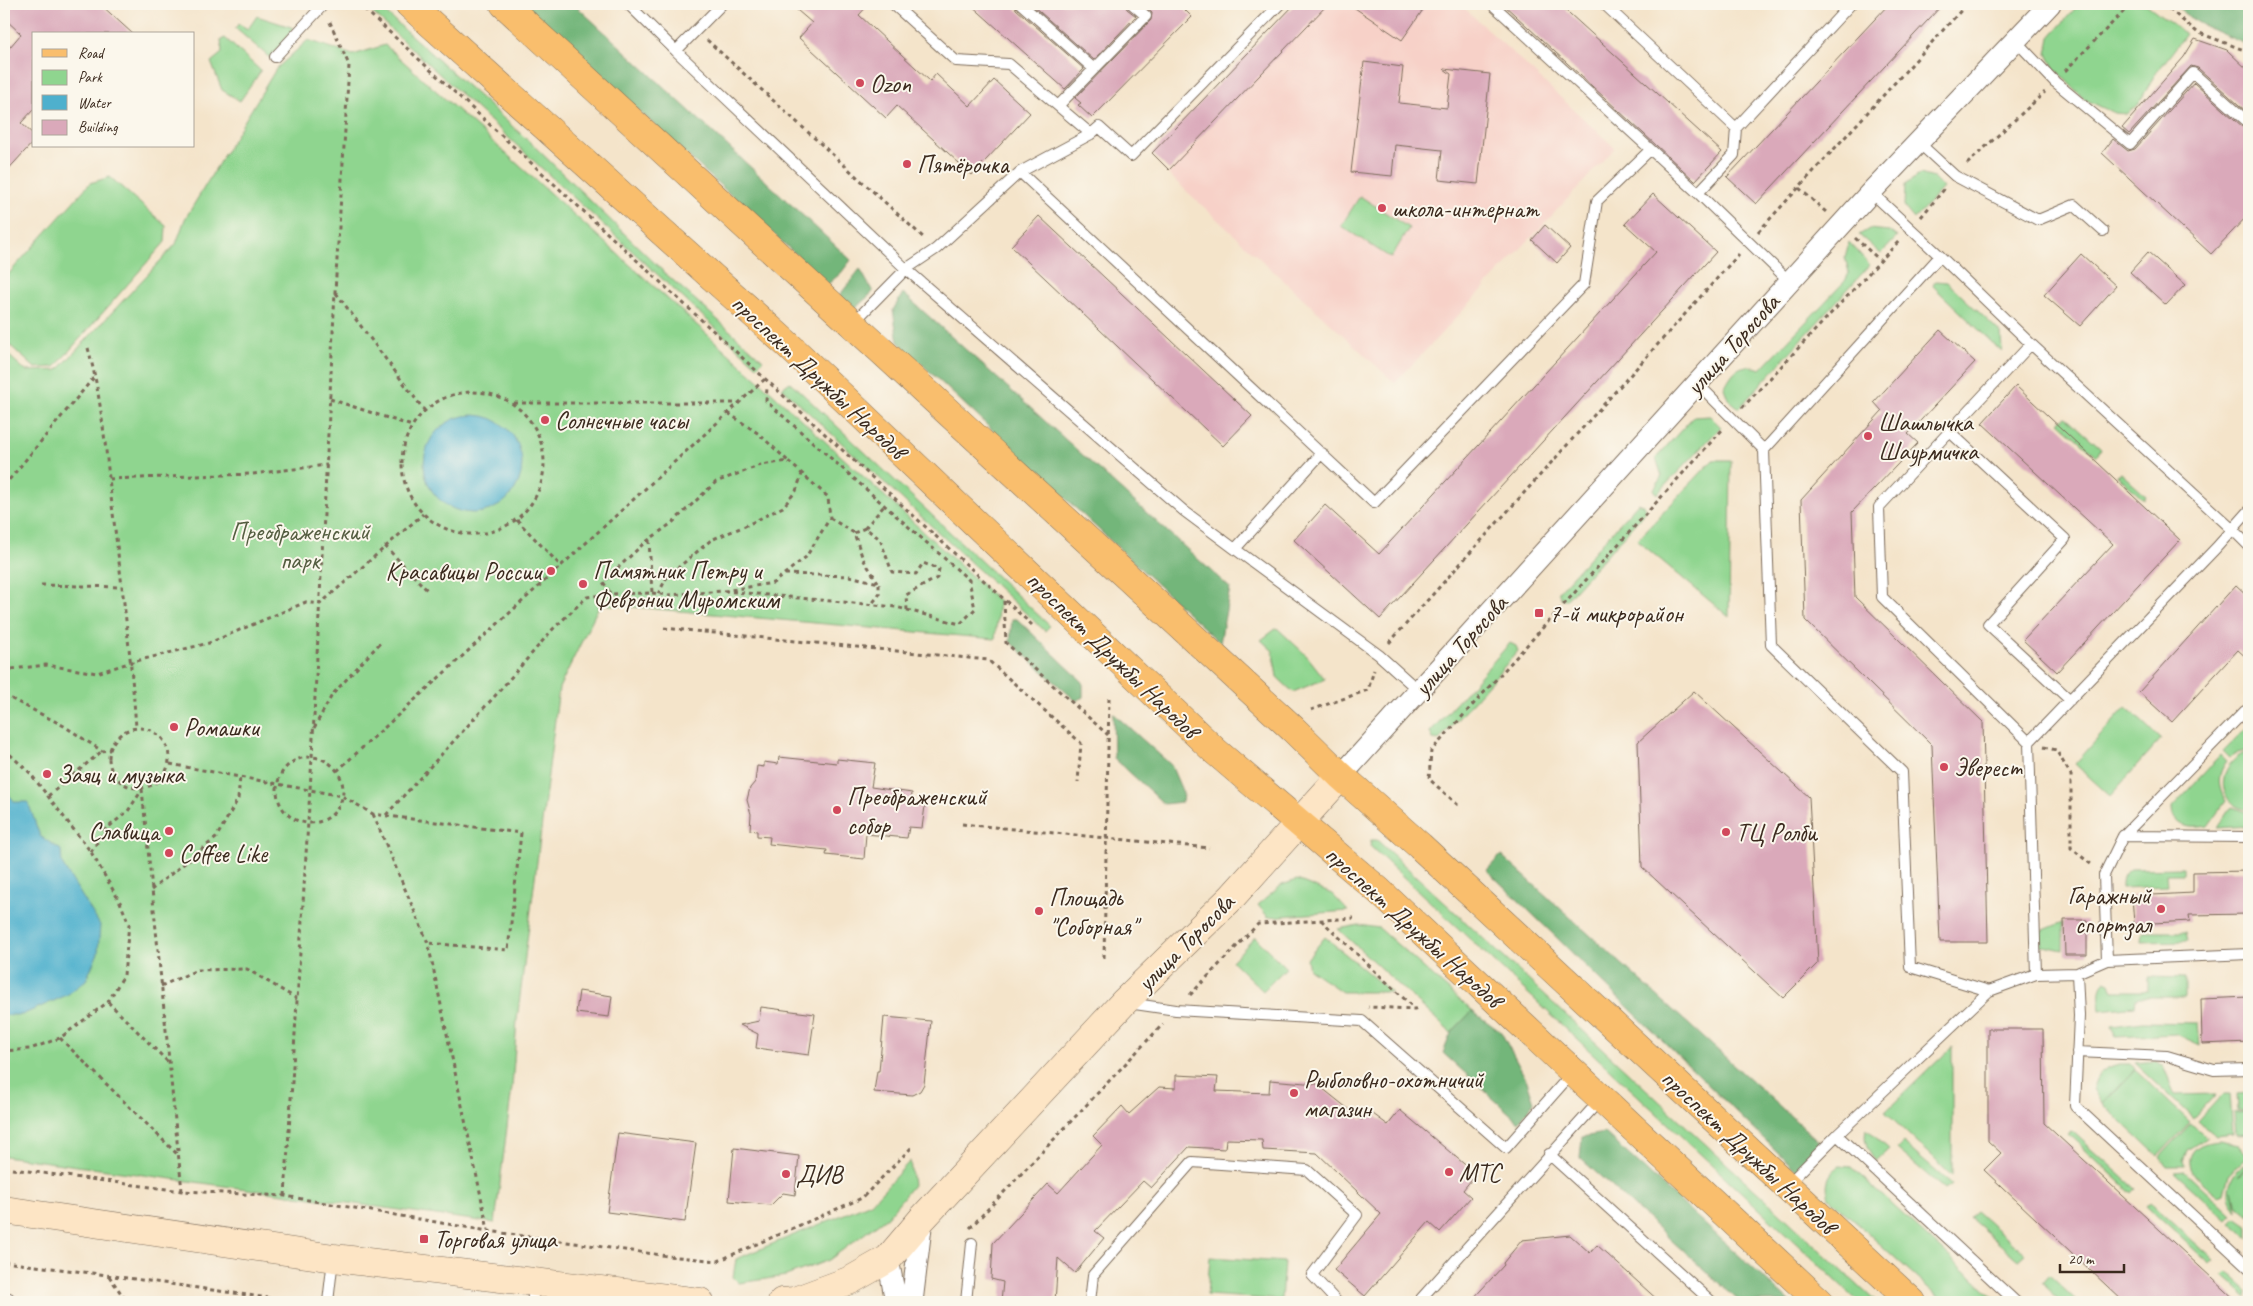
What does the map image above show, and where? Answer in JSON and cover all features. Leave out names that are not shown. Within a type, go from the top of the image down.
[{"type":"main road","name":"проспект Дружбы Народов","points":[[409,4],[788,345],[1214,751],[1379,891],[1820,1302]]},
{"type":"main road","name":"проспект Дружбы Народов","points":[[504,4],[1293,729],[1341,776],[1420,846],[1912,1302]]},
{"type":"street","name":"улица Торосова","points":[[922,1219],[1124,1002],[1231,898],[1789,281],[2050,4]]},
{"type":"street","points":[[4,1210],[334,1258],[534,1292],[700,1302]]},
{"type":"street","points":[[782,1302],[794,1301],[851,1280],[888,1259],[922,1219]]},
{"type":"street","points":[[912,1296],[922,1219]]},
{"type":"street","points":[[888,1259],[902,1268],[912,1296]]},
{"type":"street","points":[[888,1259],[896,1302]]},
{"type":"lane","points":[[275,57],[323,4]]},
{"type":"lane","points":[[628,4],[906,269],[1184,511],[1379,655],[1419,691]]},
{"type":"lane","points":[[676,51],[722,4]]},
{"type":"lane","points":[[892,4],[956,61],[1009,64],[1090,134]]},
{"type":"lane","points":[[1021,4],[1094,69]]},
{"type":"lane","points":[[1058,106],[1146,16],[1132,4]]},
{"type":"lane","points":[[852,324],[906,269],[936,249],[1020,172],[1090,134],[1099,127],[1131,156],[1280,4]]},
{"type":"lane","points":[[1492,4],[1698,192],[1748,243],[1789,281]]},
{"type":"lane","points":[[1604,4],[1736,128]]},
{"type":"lane","points":[[1698,192],[1734,155],[1736,128],[1851,4]]},
{"type":"lane","points":[[2016,41],[2055,82],[2130,144],[2193,73],[2249,123]]},
{"type":"lane","points":[[1918,142],[1955,176],[2038,220],[2074,205],[2103,231]]},
{"type":"lane","points":[[1020,172],[1374,503],[1584,284],[1597,200],[1650,150]]},
{"type":"lane","points":[[1871,192],[2031,344],[2249,546]]},
{"type":"lane","points":[[1764,450],[1940,256]]},
{"type":"lane","points":[[2031,344],[1879,507],[1882,597],[2029,742],[2036,974]]},
{"type":"lane","points":[[1697,383],[1764,450],[1771,645],[1902,772],[1910,967],[1989,991]]},
{"type":"lane","points":[[1949,431],[2065,539],[1988,624],[2070,700]]},
{"type":"lane","points":[[1235,549],[1322,453]]},
{"type":"lane","points":[[2029,742],[2233,530],[2249,511]]},
{"type":"lane","points":[[2107,960],[2104,874],[2123,836],[2245,711],[2249,711]]},
{"type":"lane","points":[[2123,836],[2249,837]]},
{"type":"lane","points":[[1786,1186],[1836,1135],[1989,991],[2036,974],[2077,973],[2107,960],[2249,954]]},
{"type":"lane","points":[[2077,973],[2079,1016],[2075,1106],[2249,1268]]},
{"type":"lane","points":[[1124,1002],[1176,1010],[1362,1021],[1506,1148],[1573,1072]]},
{"type":"lane","points":[[2077,1052],[2167,1056],[2214,1070],[2249,1069]]},
{"type":"lane","points":[[1418,1302],[1549,1154],[1602,1098]]},
{"type":"lane","points":[[1836,1135],[2016,1302]]},
{"type":"lane","points":[[1549,1154],[1712,1302]]},
{"type":"lane","points":[[1090,1302],[1093,1275],[1192,1162],[1307,1170],[1357,1215],[1312,1276],[1337,1302]]},
{"type":"lane","points":[[966,1302],[972,1243]]},
{"type":"lane","points":[[328,1302],[334,1258]]},
{"type":"path","points":[[284,1196],[306,823],[312,757],[335,292],[349,65],[323,4]]},
{"type":"path","points":[[359,4],[1032,625]]},
{"type":"path","points":[[1310,710],[1368,690],[1379,655],[1748,243],[1967,4]]},
{"type":"path","points":[[1458,805],[1429,779],[1431,751],[1732,418],[1910,230],[1955,176],[2055,82],[2131,4]]},
{"type":"path","points":[[2163,4],[2197,32],[2249,52]]},
{"type":"path","points":[[696,30],[936,249]]},
{"type":"path","points":[[335,292],[424,410]]},
{"type":"path","points":[[88,348],[96,376],[132,662],[136,728]]},
{"type":"path","points":[[4,486],[96,376]]},
{"type":"path","points":[[337,771],[765,379]]},
{"type":"path","points":[[724,591],[896,607],[960,624],[975,609],[968,580],[766,401],[767,388]]},
{"type":"path","points":[[477,391],[496,395],[513,403],[533,422],[544,447],[545,475],[535,500],[517,520],[499,530],[479,535],[465,534],[439,526],[423,514],[409,495],[402,472],[403,448],[412,426],[424,410],[440,400],[458,393],[477,391]]},
{"type":"path","points":[[330,399],[412,426]]},
{"type":"path","points":[[513,403],[740,403]]},
{"type":"path","points":[[386,815],[494,697],[553,629],[587,596],[652,593],[668,595],[724,591],[773,583],[806,557],[830,518],[828,497],[759,434],[728,413]]},
{"type":"path","points":[[611,594],[603,582],[649,540],[672,523],[716,482],[761,465],[788,461]]},
{"type":"path","points":[[109,479],[252,474],[327,465]]},
{"type":"path","points":[[658,594],[667,577],[711,540],[783,507],[796,491],[802,473]]},
{"type":"path","points":[[854,533],[865,528],[884,506]]},
{"type":"path","points":[[4,670],[46,665],[97,673],[132,662],[209,643],[306,602],[320,604],[423,514]]},
{"type":"path","points":[[830,518],[854,533],[863,559],[879,583],[879,595],[871,605]]},
{"type":"path","points":[[517,520],[560,565]]},
{"type":"path","points":[[865,528],[880,539],[892,572],[916,574],[923,563],[939,569],[937,578],[906,595],[907,610]]},
{"type":"path","points":[[649,540],[652,593]]},
{"type":"path","points":[[385,546],[428,591]]},
{"type":"path","points":[[785,574],[848,576],[879,583]]},
{"type":"path","points":[[41,585],[122,587]]},
{"type":"path","points":[[1004,600],[1006,643],[1108,736]]},
{"type":"path","points":[[664,628],[988,660],[1081,743],[1078,782]]},
{"type":"path","points":[[312,731],[332,695],[380,643]]},
{"type":"path","points":[[4,695],[64,726],[102,751]]},
{"type":"path","points":[[1104,958],[1109,696]]},
{"type":"path","points":[[136,728],[147,729],[158,734],[166,744],[170,764],[163,778],[154,785],[142,789],[131,788],[120,782],[112,773],[109,762],[110,750],[115,739],[125,731],[136,728]]},
{"type":"path","points":[[2029,742],[2056,750],[2071,775],[2071,848],[2104,874]]},
{"type":"path","points":[[4,749],[30,773],[91,852],[120,902],[129,924],[124,975],[108,1002],[60,1038],[30,1049],[4,1050]]},
{"type":"path","points":[[48,796],[102,751],[110,750]]},
{"type":"path","points":[[312,757],[330,764],[337,771],[342,783],[342,796],[334,813],[326,819],[306,823],[294,819],[284,810],[278,798],[277,785],[281,773],[289,764],[300,759],[312,757]]},
{"type":"path","points":[[170,764],[342,796],[373,814],[521,833],[508,950],[428,943]]},
{"type":"path","points":[[151,890],[216,838],[238,799],[240,777]]},
{"type":"path","points":[[91,852],[105,830],[128,811],[142,789]]},
{"type":"path","points":[[142,789],[182,1191]]},
{"type":"path","points":[[373,814],[428,943],[488,1231]]},
{"type":"path","points":[[962,824],[1209,848]]},
{"type":"path","points":[[1197,999],[1187,998],[1258,924],[1354,918]]},
{"type":"path","points":[[1321,920],[1415,1009],[1366,1006]]},
{"type":"path","points":[[161,986],[198,970],[247,969],[297,999]]},
{"type":"path","points":[[108,1002],[169,1063]]},
{"type":"path","points":[[964,1234],[1176,1010]]},
{"type":"path","points":[[60,1038],[179,1155]]},
{"type":"path","points":[[4,1168],[182,1191],[284,1196],[488,1231],[718,1261],[862,1198],[912,1147]]},
{"type":"path","points":[[4,1262],[297,1302]]},
{"type":"path","points":[[108,1275],[126,1302]]},
{"type":"shaded area","name":"школа-интернат","points":[[1323,4],[1460,4],[1615,148],[1395,383],[1168,174]]},
{"type":"green space","points":[[363,4],[376,4],[532,144],[666,274],[763,360],[757,366]]},
{"type":"green space","points":[[522,4],[574,4],[851,260],[841,273],[828,284]]},
{"type":"green space","points":[[2079,4],[2146,4],[2186,34],[2154,76],[2138,105],[2126,114],[2114,113],[2084,99],[2054,68],[2047,54],[2050,37]]},
{"type":"green space","points":[[2177,4],[2237,4],[2249,15],[2249,46],[2198,22],[2181,10]]},
{"type":"green space","points":[[257,16],[294,28],[270,58],[235,28],[239,24],[248,29]]},
{"type":"green space","points":[[225,38],[261,71],[240,101],[222,90],[211,62],[222,53],[221,40]]},
{"type":"green space","name":"Преображенский парк","points":[[308,40],[353,55],[385,45],[767,388],[999,601],[995,639],[600,604],[559,688],[517,1020],[512,1087],[495,1223],[4,1156],[4,351],[26,371],[58,370],[176,244],[185,219],[276,69]]},
{"type":"green space","points":[[1920,174],[1934,178],[1943,188],[1914,219],[1904,207],[1905,185]]},
{"type":"green space","points":[[110,177],[166,226],[165,242],[55,367],[35,368],[4,340],[4,279],[90,183]]},
{"type":"green space","points":[[1360,196],[1409,228],[1391,258],[1341,226]]},
{"type":"green space","points":[[1869,229],[1889,231],[1897,237],[1881,254],[1859,235]]},
{"type":"green space","points":[[1849,242],[1870,265],[1739,408],[1728,399],[1724,388],[1731,376],[1743,367],[1748,366],[1761,369],[1845,281],[1849,273],[1845,257]]},
{"type":"green space","points":[[860,269],[873,292],[850,313],[836,300]]},
{"type":"green space","points":[[1935,281],[1947,282],[2001,333],[2002,352],[1933,286]]},
{"type":"green space","points":[[903,293],[1230,588],[1220,643],[898,342],[893,310]]},
{"type":"green space","points":[[790,382],[1050,626],[1045,631],[782,388]]},
{"type":"green space","points":[[1710,416],[1721,427],[1657,494],[1654,489],[1662,476],[1656,458],[1693,417]]},
{"type":"green space","points":[[2066,417],[2101,448],[2097,456],[2059,422]]},
{"type":"green space","points":[[1713,460],[1731,460],[1729,617],[1637,540]]},
{"type":"green space","points":[[2121,473],[2146,496],[2144,500],[2117,475]]},
{"type":"green space","points":[[1638,503],[1644,505],[1646,511],[1566,600],[1561,598],[1558,592]]},
{"type":"green space","points":[[1012,619],[1017,619],[1083,682],[1083,697],[1076,701],[1010,642]]},
{"type":"green space","points":[[1277,628],[1307,656],[1325,679],[1293,692],[1277,677],[1273,651],[1261,640]]},
{"type":"green space","points":[[1510,643],[1516,646],[1518,651],[1439,740],[1433,739],[1430,732]]},
{"type":"green space","points":[[2126,707],[2161,739],[2110,796],[2075,764]]},
{"type":"green space","points":[[1113,713],[1171,765],[1183,793],[1182,802],[1164,804],[1114,758]]},
{"type":"green space","points":[[2245,729],[2249,729],[2249,750],[2234,754],[2230,758],[2223,751]]},
{"type":"green space","points":[[2245,753],[2249,753],[2249,810],[2238,807],[2230,801],[2225,793],[2223,784],[2229,766],[2235,759]]},
{"type":"green space","points":[[2221,755],[2227,761],[2221,771],[2219,781],[2226,801],[2208,826],[2184,826],[2175,819],[2172,807]]},
{"type":"green space","points":[[2231,807],[2249,813],[2249,826],[2217,828]]},
{"type":"green space","points":[[1371,840],[1377,840],[1876,1302],[1859,1302],[1370,846]]},
{"type":"green space","points":[[1501,855],[1825,1147],[1799,1173],[1487,870]]},
{"type":"green space","points":[[2183,868],[2183,874],[2166,874],[2167,886],[2122,888],[2123,877],[2131,869]]},
{"type":"green space","points":[[1297,880],[1332,894],[1348,911],[1268,917],[1258,905],[1282,885]]},
{"type":"green space","points":[[2063,922],[2063,950],[2039,945],[2039,932]]},
{"type":"green space","points":[[1359,925],[1379,928],[1472,1011],[1451,1033],[1338,929]]},
{"type":"green space","points":[[2142,932],[2186,932],[2188,941],[2141,942]]},
{"type":"green space","points":[[1255,937],[1286,968],[1263,991],[1232,961]]},
{"type":"green space","points":[[1325,937],[1391,992],[1342,992],[1309,969],[1307,959]]},
{"type":"green space","points":[[2148,977],[2185,978],[2185,997],[2139,997],[2136,999],[2135,1006],[2101,1010],[2100,990],[2105,981],[2110,983],[2113,991],[2148,991]]},
{"type":"green space","points":[[1472,1011],[1501,1032],[1527,1081],[1534,1102],[1519,1122],[1443,1053],[1451,1033]]},
{"type":"green space","points":[[2143,1022],[2198,1023],[2200,1045],[2176,1034],[2116,1037],[2111,1026]]},
{"type":"green space","points":[[1952,1047],[1952,1176],[1885,1112]]},
{"type":"green space","points":[[2155,1061],[2163,1066],[2175,1095],[2216,1094],[2194,1118],[2135,1063]]},
{"type":"green space","points":[[2120,1064],[2131,1064],[2135,1069],[2102,1104],[2093,1089],[2094,1083],[2106,1069]]},
{"type":"green space","points":[[2135,1070],[2190,1122],[2158,1156],[2103,1104]]},
{"type":"green space","points":[[2249,1093],[2249,1110],[2238,1110],[2237,1094]]},
{"type":"green space","points":[[2223,1094],[2230,1094],[2233,1134],[2215,1136],[2198,1121]]},
{"type":"green space","points":[[2249,1111],[2249,1134],[2236,1135],[2234,1112]]},
{"type":"green space","points":[[2191,1123],[2206,1138],[2187,1150],[2183,1161],[2185,1166],[2166,1166],[2160,1157]]},
{"type":"green space","points":[[1866,1129],[1889,1149],[1876,1161],[1867,1146],[1865,1138]]},
{"type":"green space","points":[[2072,1131],[2136,1189],[2132,1193],[2068,1134]]},
{"type":"green space","points":[[1605,1133],[1790,1302],[1740,1302],[1580,1158],[1582,1137]]},
{"type":"green space","points":[[2219,1141],[2239,1145],[2248,1156],[2229,1174],[2224,1194],[2219,1196],[2193,1171],[2190,1159],[2197,1147]]},
{"type":"green space","points":[[1903,1143],[1952,1185],[1945,1190],[1897,1149]]},
{"type":"green space","points":[[910,1161],[913,1185],[887,1217],[829,1260],[786,1276],[739,1283],[733,1277],[736,1259],[871,1203]]},
{"type":"green space","points":[[2249,1163],[2238,1176],[2249,1166],[2249,1216],[2236,1205],[2232,1190],[2236,1211],[2229,1197],[2229,1190],[2230,1183],[2237,1171]]},
{"type":"green space","points":[[1840,1166],[1851,1167],[1999,1302],[1944,1302],[1829,1198],[1828,1180],[1832,1172]]},
{"type":"green space","points":[[2185,1171],[2232,1215],[2227,1220],[2174,1172]]},
{"type":"green space","points":[[2150,1202],[2214,1260],[2210,1264],[2146,1206]]},
{"type":"green space","points":[[1976,1211],[2025,1254],[2018,1260],[1969,1217]]},
{"type":"green space","points":[[2236,1218],[2249,1227],[2249,1239],[2231,1223]]},
{"type":"green space","points":[[1210,1257],[1284,1262],[1281,1300],[1207,1295]]},
{"type":"green space","points":[[2227,1272],[2249,1292],[2248,1298],[2223,1276]]},
{"type":"green space","points":[[2049,1275],[2078,1302],[2062,1302],[2042,1283]]},
{"type":"water","points":[[473,415],[492,419],[507,430],[518,445],[522,464],[518,483],[507,498],[492,509],[473,513],[454,509],[439,498],[428,483],[424,464],[428,445],[439,430],[454,419]]},
{"type":"water","points":[[4,789],[15,802],[28,802],[40,836],[61,850],[62,864],[100,925],[98,953],[86,980],[67,995],[22,1015],[4,1015]]},
{"type":"building","points":[[4,4],[100,4],[131,32],[32,32],[32,111],[21,123],[32,133],[32,143],[4,174],[4,54],[21,34],[4,18]]},
{"type":"building","points":[[790,4],[869,4],[859,15],[930,81],[936,74],[970,106],[994,80],[1030,113],[972,175],[897,106],[886,118],[799,38],[812,23]]},
{"type":"building","points":[[970,4],[1014,4],[1016,9],[1084,69],[1065,89]]},
{"type":"building","points":[[1031,4],[1125,4],[1127,9],[1136,16],[1094,60]]},
{"type":"building","points":[[1142,4],[1179,4],[1192,17],[1092,118],[1078,105],[1081,103],[1075,98],[1151,20],[1152,13]]},
{"type":"building","points":[[1295,4],[1328,4],[1169,170],[1152,153]]},
{"type":"building","points":[[1349,4],[1427,4],[1402,40]]},
{"type":"building","points":[[1503,4],[1559,4],[1722,152],[1695,181]]},
{"type":"building","points":[[1889,4],[1943,4],[1756,204],[1727,177]]},
{"type":"building","points":[[2195,39],[2227,50],[2249,71],[2249,114],[2198,68],[2191,66],[2129,134],[2122,128],[2184,57]]},
{"type":"building","points":[[1364,62],[1403,67],[1399,103],[1447,108],[1451,74],[1444,69],[1490,74],[1478,184],[1439,180],[1442,150],[1395,145],[1392,176],[1351,172]]},
{"type":"building","points":[[2194,83],[2244,128],[2249,130],[2249,214],[2211,254],[2102,153],[2113,139],[2128,151],[2135,149]]},
{"type":"building","points":[[1653,194],[1716,252],[1380,619],[1294,540],[1325,505],[1379,554],[1656,252],[1625,224]]},
{"type":"building","points":[[1039,216],[1252,416],[1223,446],[1011,246]]},
{"type":"building","points":[[1545,225],[1570,248],[1557,263],[1532,240]]},
{"type":"building","points":[[2148,252],[2185,285],[2166,305],[2130,272]]},
{"type":"building","points":[[2081,254],[2116,286],[2080,326],[2044,295]]},
{"type":"building","points":[[1940,330],[1975,362],[1908,434],[1918,443],[1852,512],[1855,597],[1983,722],[1988,942],[1940,942],[1932,745],[1805,620],[1801,500],[1882,411],[1874,402]]},
{"type":"building","points":[[2016,386],[2180,540],[2057,672],[2023,640],[2113,544],[1982,423]]},
{"type":"building","points":[[2236,585],[2249,597],[2249,660],[2238,650],[2172,722],[2139,692]]},
{"type":"building","name":"ТЦ Ролби","points":[[1694,691],[1809,797],[1818,963],[1783,998],[1642,867],[1638,742]]},
{"type":"building","name":"Преображенский собор","points":[[779,757],[837,763],[837,759],[875,763],[871,787],[912,793],[911,804],[925,806],[922,828],[909,827],[907,838],[866,834],[864,859],[826,855],[827,850],[769,844],[770,837],[757,836],[757,831],[750,830],[751,814],[747,800],[750,788],[755,782],[757,766],[764,767],[764,762],[778,764]]},
{"type":"building","points":[[2249,871],[2249,914],[2189,915],[2190,921],[2134,924],[2132,896],[2193,893],[2193,872]]},
{"type":"building","points":[[2064,920],[2087,920],[2087,955],[2065,955]]},
{"type":"building","points":[[579,991],[612,996],[609,1017],[576,1013]]},
{"type":"building","points":[[2249,997],[2249,1042],[2202,1044],[2201,999]]},
{"type":"building","points":[[761,1007],[815,1014],[809,1055],[756,1048],[758,1034],[740,1025],[759,1021]]},
{"type":"building","points":[[884,1017],[931,1021],[924,1084],[920,1091],[912,1095],[874,1092],[877,1071],[879,1071]]},
{"type":"building","points":[[1988,1029],[2043,1029],[2044,1123],[2238,1302],[2124,1302],[1984,1170],[2001,1153],[1988,1141]]},
{"type":"building","points":[[1176,1075],[1218,1077],[1216,1091],[1269,1093],[1270,1080],[1317,1084],[1362,1120],[1369,1111],[1388,1125],[1400,1110],[1476,1174],[1463,1190],[1471,1197],[1440,1232],[1429,1222],[1365,1296],[1334,1270],[1381,1214],[1317,1153],[1263,1150],[1262,1140],[1226,1139],[1225,1149],[1189,1147],[1151,1188],[1143,1181],[1095,1231],[1104,1238],[1075,1273],[1058,1258],[1055,1302],[1001,1302],[1003,1282],[991,1279],[993,1243],[1048,1184],[1058,1193],[1102,1145],[1093,1136],[1122,1106],[1129,1114],[1159,1087],[1176,1088]]},
{"type":"building","points":[[618,1133],[696,1143],[685,1222],[607,1212]]},
{"type":"building","points":[[734,1148],[799,1156],[795,1195],[783,1193],[771,1205],[729,1201]]},
{"type":"building","points":[[1570,1235],[1590,1253],[1597,1245],[1660,1302],[1470,1302],[1504,1265],[1503,1263],[1522,1240]]},
{"type":"place","name":"Ozon","points":[[860,83]]},
{"type":"place","name":"Пятёрочка","points":[[907,164]]},
{"type":"place","name":"школа-интернат","points":[[1382,208]]},
{"type":"place","name":"Солнечные часы","points":[[545,420]]},
{"type":"place","name":"Шашлычка Шаурмичка","points":[[1868,436]]},
{"type":"place","name":"Красавицы России","points":[[551,571]]},
{"type":"place","name":"Памятник Петру и Февронии Муромским","points":[[583,584]]},
{"type":"place","name":"7-й микрорайон","points":[[1539,613]]},
{"type":"place","name":"Ромашки","points":[[174,727]]},
{"type":"place","name":"Эверест","points":[[1944,767]]},
{"type":"place","name":"Заяц и музыка","points":[[47,774]]},
{"type":"place","name":"Преображенский собор","points":[[837,810]]},
{"type":"place","name":"Славица","points":[[169,831]]},
{"type":"place","name":"ТЦ Ролби","points":[[1726,832]]},
{"type":"place","name":"Coffee Like","points":[[169,853]]},
{"type":"place","name":"Гаражный спортзал","points":[[2161,909]]},
{"type":"place","name":"Площадь \"Соборная\"","points":[[1039,911]]},
{"type":"place","name":"Рыболовно-охотничий магазин","points":[[1294,1093]]},
{"type":"place","name":"МТС","points":[[1449,1172]]},
{"type":"place","name":"ДИВ","points":[[786,1174]]},
{"type":"place","name":"Торговая улица","points":[[424,1239]]}]
